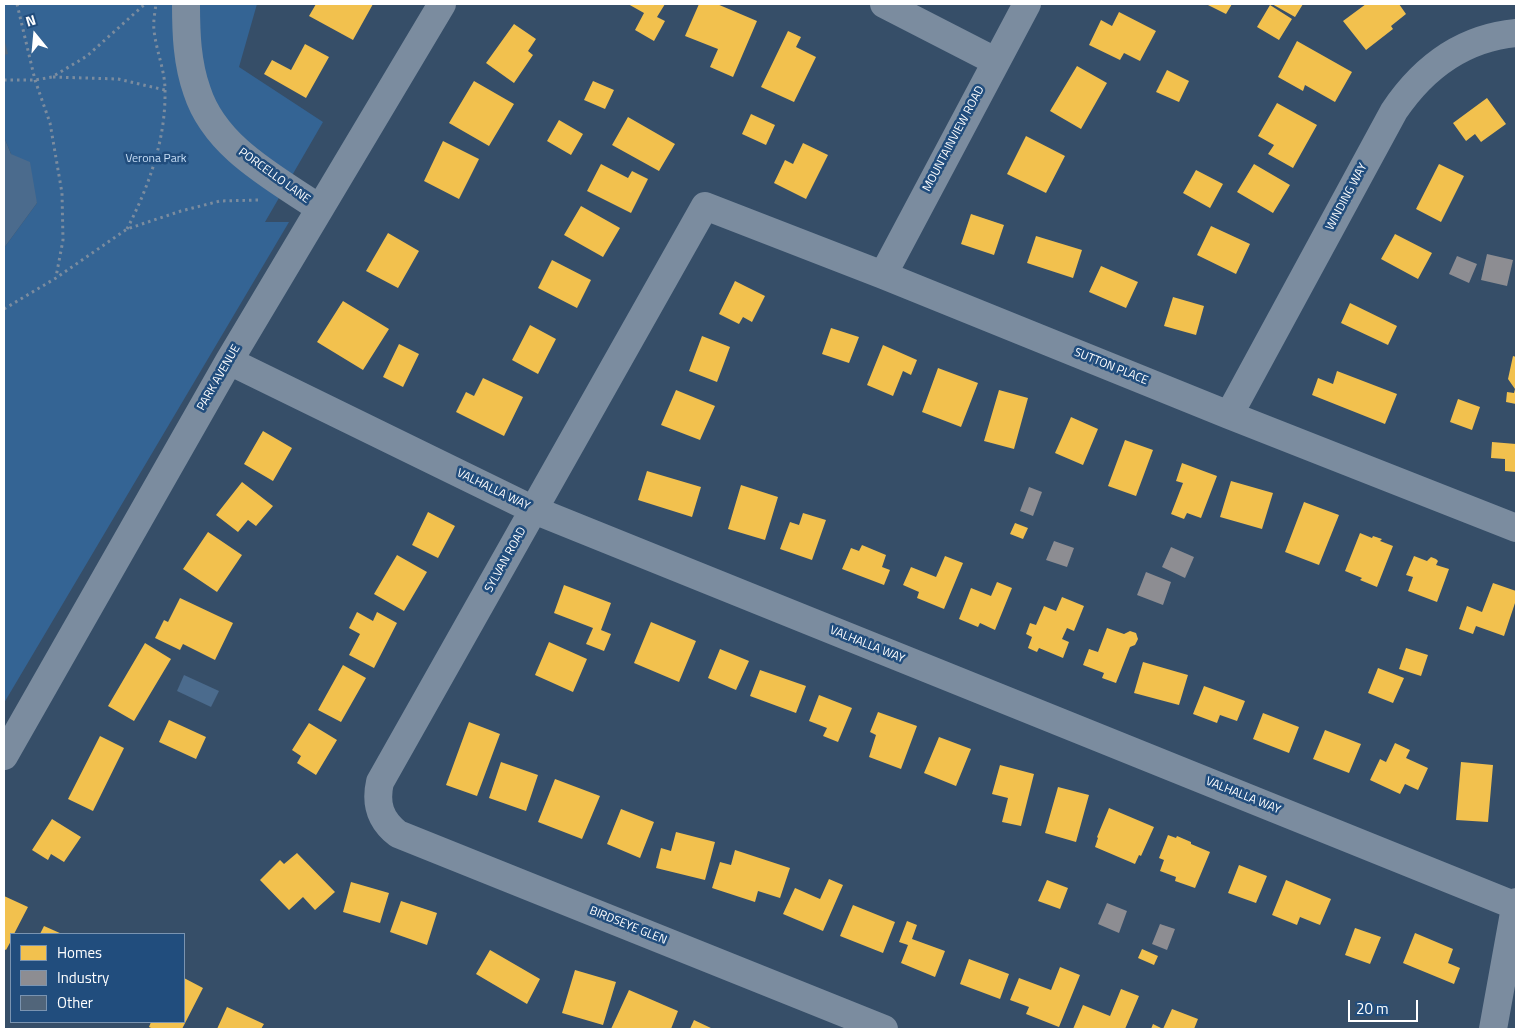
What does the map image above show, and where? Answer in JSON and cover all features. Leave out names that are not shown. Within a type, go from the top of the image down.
[{"type":"street","name":"PORCELLO LANE","points":[[186,4],[188,50],[197,92],[210,118],[229,142],[249,160],[319,208]]},
{"type":"street","name":"PARK AVENUE","points":[[4,756],[228,361],[442,4]]},
{"type":"street","points":[[884,4],[995,61]]},
{"type":"street","name":"MOUNTAINVIEW ROAD","points":[[882,275],[1027,4]]},
{"type":"street","name":"WINDING WAY","points":[[1229,415],[1394,111],[1405,95],[1431,68],[1447,57],[1486,39],[1516,33]]},
{"type":"street","name":"SUTTON PLACE","points":[[705,206],[1516,528]]},
{"type":"street","name":"SYLVAN ROAD","points":[[380,813],[378,792],[380,782],[705,206]]},
{"type":"street","name":"VALHALLA WAY","points":[[228,361],[534,510],[1516,904]]},
{"type":"street","name":"BIRDSEYE GLEN","points":[[380,813],[384,821],[398,834],[884,1029]]},
{"type":"street","points":[[1493,1029],[1516,904]]},
{"type":"path","points":[[17,4],[35,80],[50,122],[62,193],[63,240],[56,278]]},
{"type":"path","points":[[52,77],[86,56],[145,4]]},
{"type":"path","points":[[127,229],[146,188],[157,154],[163,122],[166,90],[154,30],[156,4]]},
{"type":"path","points":[[4,80],[35,80],[52,77],[118,79],[166,90],[197,92]]},
{"type":"path","points":[[4,309],[56,278],[127,229],[180,211],[220,201],[261,200]]},
{"type":"green space","name":"Verona Park","points":[[4,4],[257,4],[239,67],[323,122],[265,222],[289,222],[4,703],[4,248],[37,203],[4,137]]},
{"type":"shaded area","points":[[4,137],[11,154],[30,162],[37,203],[4,248]]},
{"type":"shaded area","points":[[184,675],[219,691],[211,707],[177,691]]},
{"type":"building: Homes","points":[[316,4],[373,4],[353,40],[309,16]]},
{"type":"building: Homes","points":[[628,4],[665,4],[657,17],[665,21],[654,41],[635,30],[644,13]]},
{"type":"building: Homes","points":[[699,4],[717,4],[757,21],[733,77],[710,67],[718,49],[685,36]]},
{"type":"building: Homes","points":[[1206,4],[1232,4],[1226,14]]},
{"type":"building: Homes","points":[[1272,4],[1303,4],[1295,17]]},
{"type":"building: Homes","points":[[1366,4],[1399,4],[1406,14],[1391,26],[1393,29],[1366,50],[1343,21]]},
{"type":"building: Homes","points":[[1270,5],[1292,19],[1279,40],[1257,27]]},
{"type":"building: Homes","points":[[1119,12],[1156,31],[1140,61],[1124,53],[1120,60],[1089,45],[1101,20],[1112,26]]},
{"type":"building: Homes","points":[[514,24],[536,39],[528,51],[533,55],[514,83],[486,63]]},
{"type":"building: Homes","points":[[788,31],[801,37],[796,47],[816,57],[794,102],[761,87]]},
{"type":"building: Homes","points":[[1297,41],[1352,72],[1335,102],[1305,85],[1303,91],[1278,77]]},
{"type":"building: Homes","points":[[305,44],[329,57],[306,98],[264,74],[272,60],[291,70]]},
{"type":"building: Homes","points":[[1077,66],[1107,83],[1081,129],[1050,111]]},
{"type":"building: Homes","points":[[1167,70],[1189,81],[1179,102],[1156,92]]},
{"type":"building: Homes","points":[[474,81],[514,104],[489,146],[449,123]]},
{"type":"building: Homes","points":[[593,81],[614,90],[605,109],[584,100]]},
{"type":"building: Homes","points":[[1487,98],[1506,124],[1481,142],[1475,134],[1466,141],[1453,123]]},
{"type":"building: Homes","points":[[1277,103],[1317,125],[1293,168],[1268,154],[1274,145],[1258,136]]},
{"type":"building: Homes","points":[[751,114],[775,125],[766,145],[742,134]]},
{"type":"building: Homes","points":[[628,117],[675,144],[659,171],[612,145]]},
{"type":"building: Homes","points":[[559,120],[583,134],[571,155],[547,141]]},
{"type":"building: Homes","points":[[1026,136],[1065,156],[1046,193],[1007,174]]},
{"type":"building: Homes","points":[[443,141],[479,159],[459,199],[424,181]]},
{"type":"building: Homes","points":[[803,143],[828,155],[806,199],[774,183],[785,160],[793,164]]},
{"type":"building: Homes","points":[[601,164],[628,178],[632,171],[648,179],[631,213],[587,191]]},
{"type":"building: Homes","points":[[1254,164],[1290,185],[1273,213],[1237,192]]},
{"type":"building: Homes","points":[[1439,164],[1464,176],[1441,222],[1416,209]]},
{"type":"building: Homes","points":[[1196,170],[1223,184],[1210,208],[1183,193]]},
{"type":"building: Homes","points":[[581,206],[620,228],[603,257],[564,235]]},
{"type":"building: Homes","points":[[971,214],[1004,225],[994,255],[961,244]]},
{"type":"building: Homes","points":[[1211,226],[1250,244],[1236,274],[1197,255]]},
{"type":"building: Homes","points":[[388,233],[419,251],[398,288],[366,271]]},
{"type":"building: Homes","points":[[1395,234],[1432,253],[1418,279],[1381,259]]},
{"type":"building: Homes","points":[[1036,236],[1082,250],[1073,278],[1027,263]]},
{"type":"building: Homes","points":[[552,260],[591,280],[577,308],[538,288]]},
{"type":"building: Homes","points":[[1101,266],[1138,282],[1126,308],[1089,292]]},
{"type":"building: Homes","points":[[735,281],[765,296],[752,322],[743,317],[739,324],[719,314]]},
{"type":"building: Homes","points":[[1173,297],[1204,306],[1196,335],[1164,326]]},
{"type":"building: Homes","points":[[343,301],[389,329],[363,370],[317,342]]},
{"type":"building: Homes","points":[[1350,303],[1397,326],[1388,345],[1341,323]]},
{"type":"building: Homes","points":[[530,325],[556,339],[538,374],[512,360]]},
{"type":"building: Homes","points":[[831,328],[859,337],[849,363],[822,354]]},
{"type":"building: Homes","points":[[702,336],[730,347],[717,382],[689,371]]},
{"type":"building: Homes","points":[[399,344],[419,354],[403,387],[383,377]]},
{"type":"building: Homes","points":[[883,345],[917,360],[911,375],[903,371],[893,396],[867,385]]},
{"type":"building: Homes","points":[[1513,356],[1516,357],[1516,404],[1506,402],[1507,392],[1514,393],[1515,389],[1508,379]]},
{"type":"building: Homes","points":[[938,368],[978,383],[961,427],[922,412]]},
{"type":"building: Homes","points":[[1337,371],[1397,394],[1385,424],[1312,395],[1318,378],[1333,384]]},
{"type":"building: Homes","points":[[483,378],[523,397],[504,436],[456,412],[466,392],[474,396]]},
{"type":"building: Homes","points":[[676,390],[715,406],[700,440],[661,425]]},
{"type":"building: Homes","points":[[999,390],[1028,398],[1014,449],[984,441]]},
{"type":"building: Homes","points":[[1458,399],[1480,407],[1472,430],[1450,422]]},
{"type":"building: Homes","points":[[1071,417],[1098,429],[1083,465],[1055,453]]},
{"type":"building: Homes","points":[[263,431],[292,448],[273,481],[244,464]]},
{"type":"building: Homes","points":[[1125,440],[1153,450],[1136,496],[1108,486]]},
{"type":"building: Homes","points":[[1492,442],[1516,444],[1516,472],[1505,471],[1505,459],[1491,458]]},
{"type":"building: Homes","points":[[1182,463],[1217,476],[1201,518],[1187,513],[1184,519],[1171,514],[1183,483],[1176,481]]},
{"type":"building: Homes","points":[[647,471],[701,487],[692,517],[638,500]]},
{"type":"building: Homes","points":[[1231,481],[1273,493],[1262,529],[1220,517]]},
{"type":"building: Homes","points":[[242,482],[273,506],[256,526],[248,520],[238,532],[216,515]]},
{"type":"building: Homes","points":[[741,485],[778,497],[765,540],[728,529]]},
{"type":"building: Homes","points":[[1304,502],[1339,515],[1319,565],[1285,552]]},
{"type":"building: Homes","points":[[428,512],[455,526],[438,558],[412,545]]},
{"type":"building: Homes","points":[[803,513],[826,520],[812,560],[780,549],[790,522],[799,525]]},
{"type":"building: Homes","points":[[1015,523],[1028,528],[1023,539],[1010,534]]},
{"type":"building: Homes","points":[[208,532],[242,555],[217,592],[183,569]]},
{"type":"building: Homes","points":[[1360,533],[1372,538],[1373,536],[1382,539],[1380,541],[1393,546],[1377,587],[1345,571]]},
{"type":"building: Homes","points":[[862,545],[886,555],[882,567],[890,570],[884,585],[842,569],[851,548],[859,551]]},
{"type":"building: Homes","points":[[397,555],[427,572],[404,611],[374,594]]},
{"type":"building: Homes","points":[[945,556],[963,563],[944,609],[917,598],[919,592],[903,585],[911,567],[936,577]]},
{"type":"building: Homes","points":[[1414,556],[1427,561],[1431,557],[1438,561],[1436,565],[1449,569],[1437,602],[1408,591],[1413,577],[1406,575]]},
{"type":"building: Homes","points":[[997,582],[1012,588],[995,630],[980,623],[978,627],[959,619],[971,588],[991,596]]},
{"type":"building: Homes","points":[[1493,583],[1516,591],[1516,600],[1504,636],[1476,626],[1473,634],[1459,629],[1467,606],[1482,612]]},
{"type":"building: Homes","points":[[564,585],[611,603],[601,630],[611,634],[604,651],[586,644],[593,628],[554,613]]},
{"type":"building: Homes","points":[[1062,597],[1084,606],[1074,631],[1067,628],[1062,639],[1069,642],[1063,658],[1039,648],[1037,652],[1028,648],[1032,637],[1026,634],[1030,623],[1036,625],[1044,606],[1056,611]]},
{"type":"building: Homes","points":[[180,598],[233,623],[215,660],[183,644],[180,650],[155,638],[164,620],[168,622]]},
{"type":"building: Homes","points":[[357,612],[373,621],[377,612],[397,623],[374,668],[349,655],[360,634],[349,628]]},
{"type":"building: Homes","points":[[651,622],[696,641],[679,682],[634,663]]},
{"type":"building: Homes","points":[[1107,628],[1124,634],[1130,631],[1136,633],[1138,639],[1135,645],[1130,647],[1116,683],[1102,678],[1104,673],[1083,665],[1089,649],[1098,652]]},
{"type":"building: Homes","points":[[549,642],[587,659],[573,692],[535,675]]},
{"type":"building: Homes","points":[[145,643],[171,659],[134,721],[108,706]]},
{"type":"building: Homes","points":[[1406,648],[1428,655],[1421,676],[1399,669]]},
{"type":"building: Homes","points":[[720,649],[749,661],[736,690],[708,678]]},
{"type":"building: Homes","points":[[1143,662],[1188,675],[1179,705],[1134,693]]},
{"type":"building: Homes","points":[[343,665],[366,678],[341,722],[318,710]]},
{"type":"building: Homes","points":[[1378,668],[1404,678],[1393,703],[1368,693]]},
{"type":"building: Homes","points":[[760,670],[806,686],[796,713],[750,696]]},
{"type":"building: Homes","points":[[1204,686],[1245,701],[1237,721],[1220,715],[1217,723],[1193,714]]},
{"type":"building: Homes","points":[[819,695],[852,708],[838,742],[823,736],[827,728],[809,721]]},
{"type":"building: Homes","points":[[878,712],[917,726],[901,769],[869,757],[876,735],[870,732]]},
{"type":"building: Homes","points":[[1263,713],[1299,727],[1289,753],[1253,739]]},
{"type":"building: Homes","points":[[169,720],[206,737],[196,759],[159,742]]},
{"type":"building: Homes","points":[[469,722],[500,734],[477,796],[446,785]]},
{"type":"building: Homes","points":[[309,723],[337,740],[316,775],[297,763],[301,756],[292,750]]},
{"type":"building: Homes","points":[[1325,730],[1361,744],[1349,773],[1313,759]]},
{"type":"building: Homes","points":[[100,736],[124,748],[93,811],[68,799]]},
{"type":"building: Homes","points":[[939,737],[971,749],[956,786],[924,773]]},
{"type":"building: Homes","points":[[1395,743],[1410,750],[1406,758],[1428,768],[1418,790],[1405,784],[1400,794],[1370,780],[1380,759],[1386,762]]},
{"type":"building: Homes","points":[[501,762],[538,775],[526,811],[489,798]]},
{"type":"building: Homes","points":[[1461,762],[1493,765],[1488,822],[1456,820]]},
{"type":"building: Homes","points":[[1000,765],[1034,774],[1021,826],[1002,822],[1008,798],[992,794]]},
{"type":"building: Homes","points":[[555,779],[600,796],[582,839],[538,822]]},
{"type":"building: Homes","points":[[1058,787],[1089,795],[1076,842],[1045,833]]},
{"type":"building: Homes","points":[[1109,808],[1154,827],[1141,856],[1139,855],[1135,864],[1095,847]]},
{"type":"building: Homes","points":[[621,809],[654,822],[640,858],[607,844]]},
{"type":"building: Homes","points":[[52,819],[81,837],[64,862],[51,854],[48,860],[32,850]]},
{"type":"building: Homes","points":[[676,832],[715,842],[705,880],[656,868],[661,848],[671,851]]},
{"type":"building: Homes","points":[[1168,835],[1176,838],[1177,836],[1210,852],[1195,888],[1175,881],[1176,877],[1160,871],[1164,860],[1159,858]]},
{"type":"building: Homes","points":[[735,850],[790,868],[780,898],[758,891],[755,902],[712,888],[720,862],[731,865]]},
{"type":"building: Homes","points":[[297,853],[335,892],[315,910],[303,897],[289,910],[260,880],[280,860],[284,864]]},
{"type":"building: Homes","points":[[1239,865],[1267,876],[1256,903],[1228,893]]},
{"type":"building: Homes","points":[[829,879],[843,885],[823,931],[783,914],[795,888],[820,899]]},
{"type":"building: Homes","points":[[1047,880],[1068,888],[1060,909],[1038,901]]},
{"type":"building: Homes","points":[[1286,880],[1331,899],[1320,925],[1300,917],[1297,925],[1272,915]]},
{"type":"building: Homes","points":[[351,882],[389,893],[380,923],[343,912]]},
{"type":"building: Homes","points":[[4,896],[28,907],[15,933],[10,933],[10,943],[6,950],[4,949]]},
{"type":"building: Homes","points":[[401,901],[437,913],[427,945],[390,932]]},
{"type":"building: Homes","points":[[853,905],[895,922],[883,953],[840,936]]},
{"type":"building: Homes","points":[[907,921],[917,925],[912,939],[945,951],[935,977],[901,963],[908,945],[899,942]]},
{"type":"building: Homes","points":[[44,926],[60,933],[40,933]]},
{"type":"building: Homes","points":[[1355,928],[1381,937],[1370,964],[1345,955]]},
{"type":"building: Homes","points":[[1415,933],[1453,949],[1448,963],[1460,968],[1454,984],[1403,963]]},
{"type":"building: Homes","points":[[1142,949],[1158,956],[1154,965],[1138,958]]},
{"type":"building: Homes","points":[[490,950],[540,979],[527,1004],[476,974]]},
{"type":"building: Homes","points":[[969,959],[1009,974],[1000,999],[960,984]]},
{"type":"building: Homes","points":[[1060,967],[1080,975],[1059,1027],[1026,1014],[1029,1007],[1010,1000],[1019,978],[1051,990]]},
{"type":"building: Homes","points":[[575,970],[616,982],[603,1025],[562,1013]]},
{"type":"building: Homes","points":[[185,979],[203,988],[182,1029],[153,1029],[149,1027],[151,1023],[185,1023]]},
{"type":"building: Homes","points":[[1121,989],[1139,996],[1125,1029],[1073,1029],[1083,1005],[1110,1016]]},
{"type":"building: Homes","points":[[629,990],[678,1011],[671,1029],[611,1029]]},
{"type":"building: Homes","points":[[227,1007],[264,1024],[261,1029],[217,1029]]},
{"type":"building: Homes","points":[[1172,1009],[1198,1019],[1194,1029],[1163,1029]]},
{"type":"building: Homes","points":[[694,1020],[713,1029],[690,1029]]},
{"type":"building: Homes","points":[[1153,1024],[1163,1029],[1151,1029]]},
{"type":"building: Industry","points":[[1487,254],[1513,260],[1507,286],[1481,280]]},
{"type":"building: Industry","points":[[1457,256],[1477,264],[1469,283],[1449,274]]},
{"type":"building: Industry","points":[[1029,487],[1042,492],[1033,516],[1020,511]]},
{"type":"building: Industry","points":[[1054,541],[1074,548],[1067,567],[1046,560]]},
{"type":"building: Industry","points":[[1171,547],[1194,557],[1185,578],[1162,567]]},
{"type":"building: Industry","points":[[1146,572],[1171,582],[1163,605],[1137,595]]},
{"type":"building: Industry","points":[[1107,903],[1127,911],[1119,933],[1098,924]]},
{"type":"building: Industry","points":[[1160,924],[1175,929],[1167,950],[1152,944]]},
{"type":"building: Other","points":[[4,38],[8,54],[4,55]]}]
